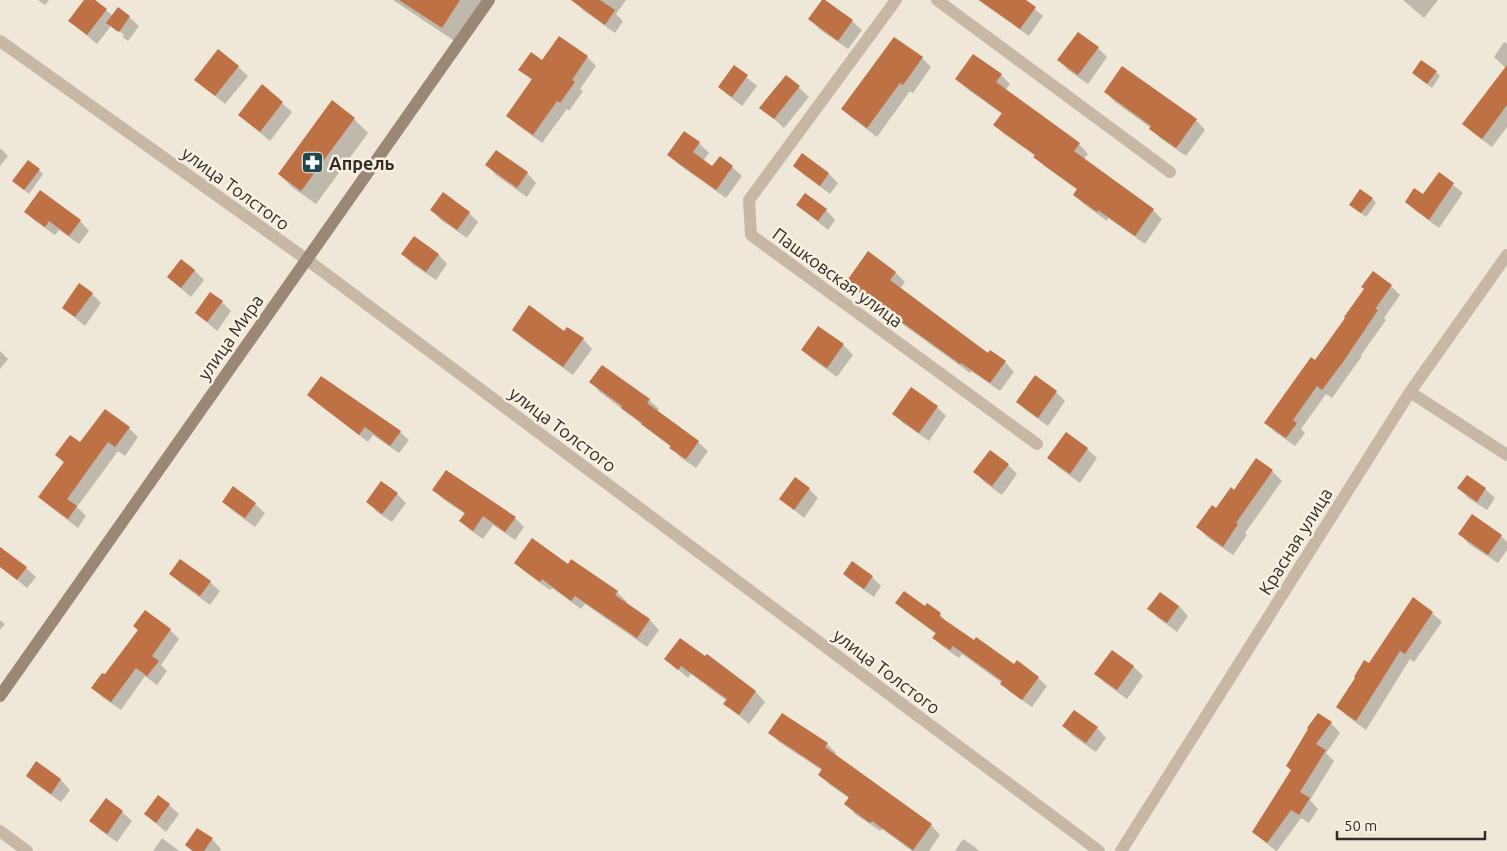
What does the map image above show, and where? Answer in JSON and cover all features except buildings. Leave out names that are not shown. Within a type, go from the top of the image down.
[{"type":"main road","name":"улица Мира","points":[[0,696],[489,0]]},
{"type":"street","name":"Пашковская улица","points":[[896,0],[749,200],[751,235],[1037,444]]},
{"type":"street","points":[[937,0],[1170,172]]},
{"type":"street","name":"улица Толстого","points":[[0,41],[306,259],[1100,851]]},
{"type":"street","name":"Красная улица","points":[[1121,851],[1410,392],[1507,255]]},
{"type":"street","points":[[1410,392],[1507,455]]},
{"type":"street","points":[[0,831],[27,851]]},
{"type":"place","name":"Апрель","points":[[313,163]]}]
